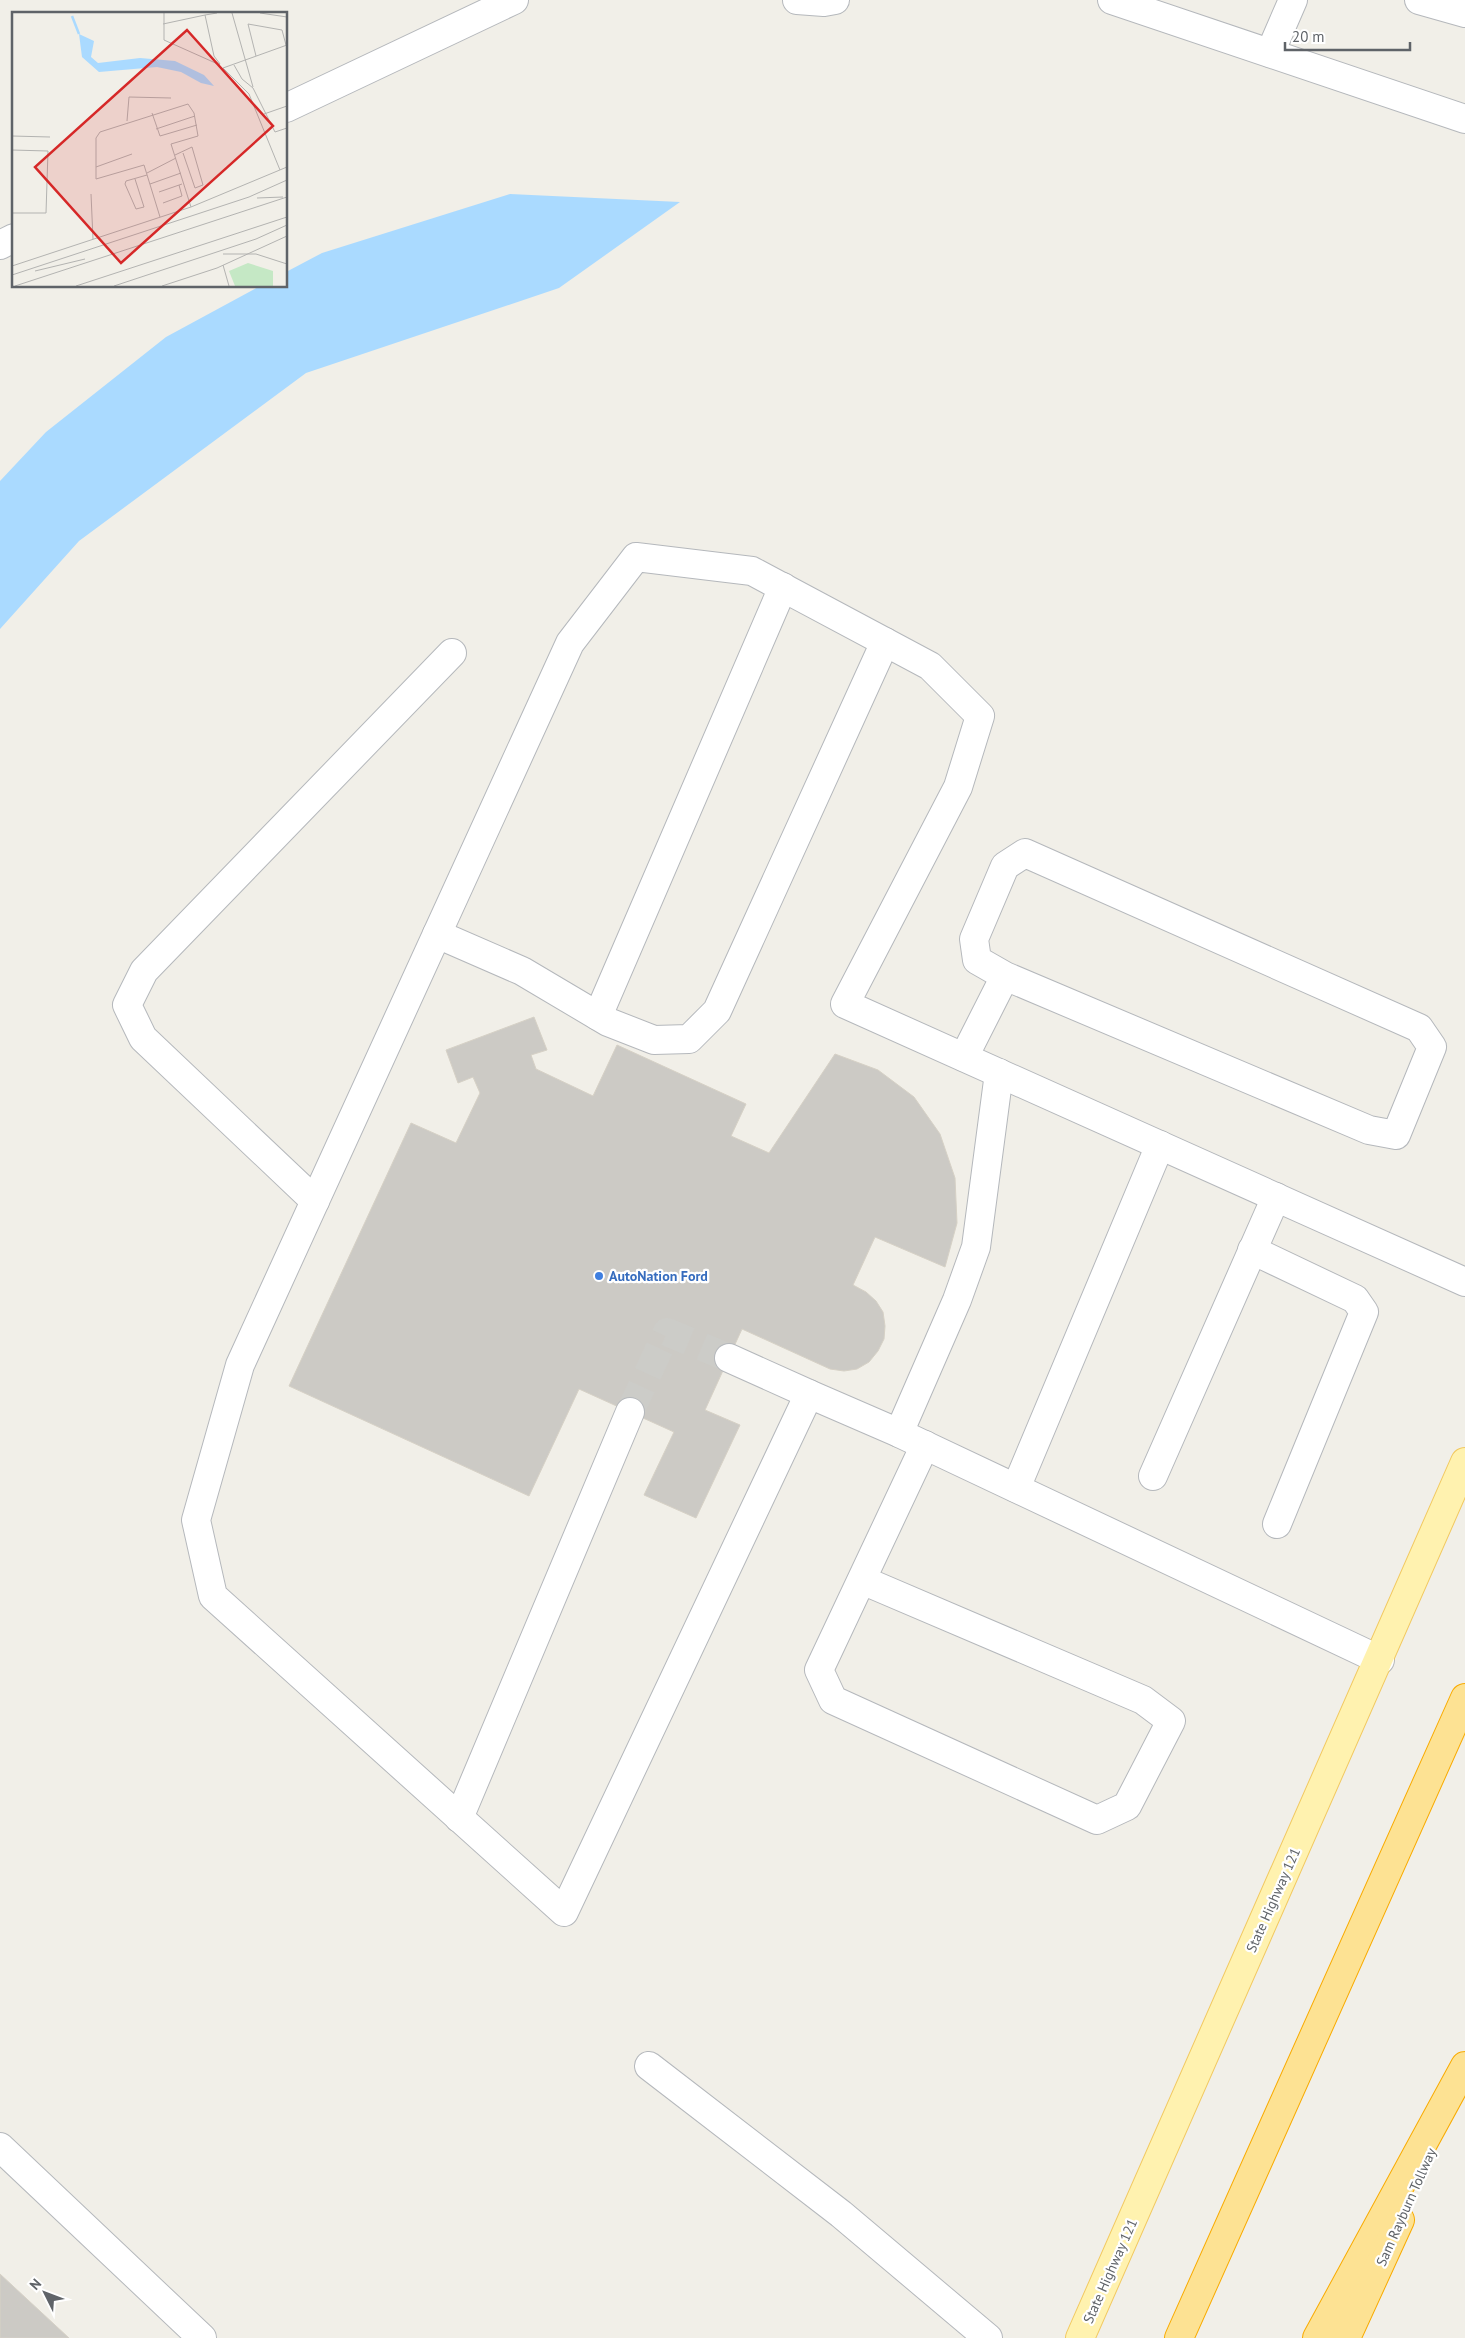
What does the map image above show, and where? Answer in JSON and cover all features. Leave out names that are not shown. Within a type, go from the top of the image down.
[{"type":"highway","points":[[1179,2338],[1465,1698]]},
{"type":"highway","points":[[1317,2338],[1465,2066]]},
{"type":"highway","name":"Sam Rayburn Tollway","points":[[1346,2338],[1465,2075]]},
{"type":"main road","name":"State Highway 121","points":[[1080,2338],[1380,1660],[1465,1462]]},
{"type":"lane","points":[[288,107],[514,0]]},
{"type":"lane","points":[[797,0],[824,2],[835,0]]},
{"type":"lane","points":[[1112,0],[1465,119]]},
{"type":"lane","points":[[1270,53],[1293,0]]},
{"type":"lane","points":[[1419,0],[1465,13]]},
{"type":"lane","points":[[0,245],[12,239]]},
{"type":"lane","points":[[810,1394],[564,1912],[214,1596],[196,1520],[240,1365],[570,643],[636,557],[752,571],[930,666],[980,716],[958,787],[845,1004],[1465,1282]]},
{"type":"lane","points":[[598,1016],[783,588]]},
{"type":"lane","points":[[437,934],[522,971],[598,1016],[654,1040],[689,1039],[717,1011],[885,642]]},
{"type":"lane","points":[[315,1201],[143,1038],[127,1005],[144,971],[452,653]]},
{"type":"lane","points":[[1025,853],[1419,1028],[1432,1047],[1396,1135],[1369,1130],[1005,976],[977,960],[974,939],[1005,866],[1025,853]]},
{"type":"lane","points":[[964,1057],[1005,976]]},
{"type":"lane","points":[[898,1433],[958,1300],[976,1247],[999,1073]]},
{"type":"lane","points":[[1016,1488],[1160,1145]]},
{"type":"lane","points":[[1154,1476],[1276,1197]]},
{"type":"lane","points":[[1252,1250],[1355,1299],[1364,1312],[1277,1524]]},
{"type":"lane","points":[[729,1358],[925,1445],[1380,1660]]},
{"type":"lane","points":[[459,1818],[630,1412]]},
{"type":"lane","points":[[862,1580],[1143,1700],[1171,1721],[1127,1806],[1097,1820],[833,1700],[819,1670],[925,1445]]},
{"type":"lane","points":[[649,2066],[848,2219],[988,2338]]},
{"type":"lane","points":[[0,2147],[202,2338]]},
{"type":"water","points":[[510,194],[680,202],[559,288],[306,373],[79,541],[0,629],[0,481],[46,432],[166,337],[256,288],[288,288],[288,271],[322,253]]},
{"type":"building","name":"AutoNation Ford","points":[[534,1017],[547,1050],[531,1055],[536,1069],[593,1096],[617,1045],[746,1104],[731,1136],[769,1153],[835,1054],[878,1070],[914,1097],[940,1134],[955,1178],[957,1223],[945,1267],[875,1237],[853,1285],[866,1292],[876,1301],[883,1312],[884,1339],[878,1351],[869,1362],[857,1369],[844,1371],[830,1369],[742,1329],[705,1410],[740,1425],[696,1518],[644,1495],[674,1432],[579,1389],[529,1496],[289,1386],[411,1123],[456,1143],[480,1093],[473,1077],[458,1083],[446,1050]]},
{"type":"building","points":[[0,2274],[69,2338],[0,2338]]},
{"type":"tunnel","points":[[630,1412],[667,1332],[729,1358]]},
{"type":"place","name":"AutoNation Ford","points":[[599,1276]]}]
